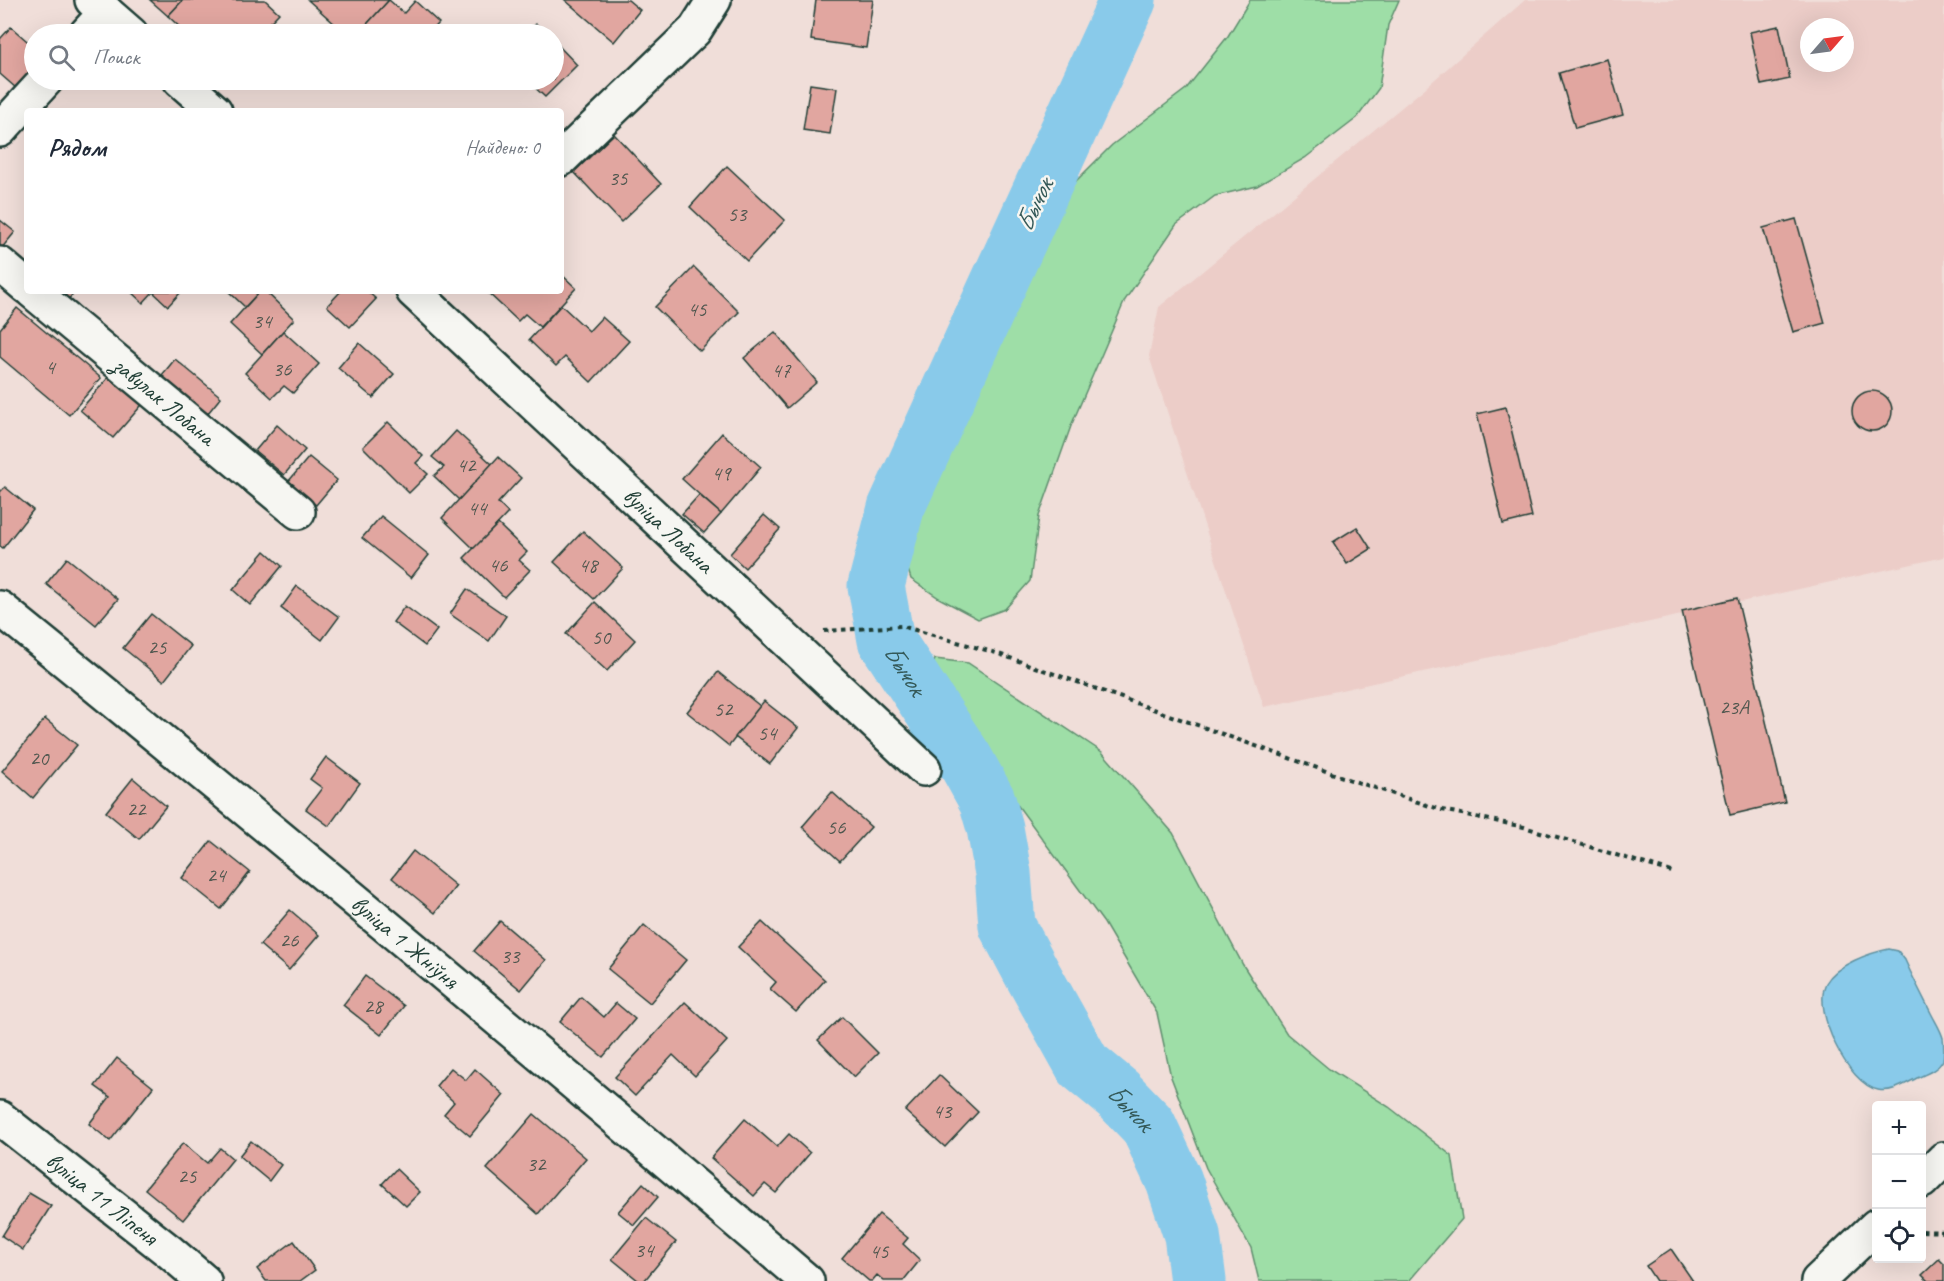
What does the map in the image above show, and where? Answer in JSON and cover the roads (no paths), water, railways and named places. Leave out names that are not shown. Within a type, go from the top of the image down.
[{"type":"street","points":[[564,156],[695,30],[714,0]]},
{"type":"street","points":[[95,16],[111,24]]},
{"type":"street","points":[[0,130],[37,90]]},
{"type":"street","points":[[191,90],[212,108]]},
{"type":"street","points":[[0,264],[24,284]]},
{"type":"street","name":"завулак Лобана","points":[[36,294],[298,512]]},
{"type":"street","name":"вуліца Лобана","points":[[422,294],[924,769]]},
{"type":"street","name":"вуліца 1 Жніўня","points":[[0,608],[147,727],[599,1103],[807,1281]]},
{"type":"street","name":"вуліца 11 Ліпеня","points":[[0,1118],[204,1281]]},
{"type":"street","points":[[1926,1177],[1944,1159]]},
{"type":"street","points":[[1818,1281],[1872,1230]]},
{"type":"water","points":[[1889,949],[1898,951],[1905,960],[1941,1032],[1944,1052],[1941,1063],[1931,1071],[1898,1087],[1883,1091],[1867,1085],[1855,1075],[1845,1061],[1828,1028],[1823,995],[1826,983],[1845,965],[1872,953]]},
{"type":"waterway","name":"Бычок","points":[[1128,0],[896,508],[876,586],[886,640],[965,760],[987,800],[995,828],[1003,873],[1007,926],[1083,1065],[1118,1094],[1148,1125],[1174,1181],[1192,1235],[1198,1281]]}]
